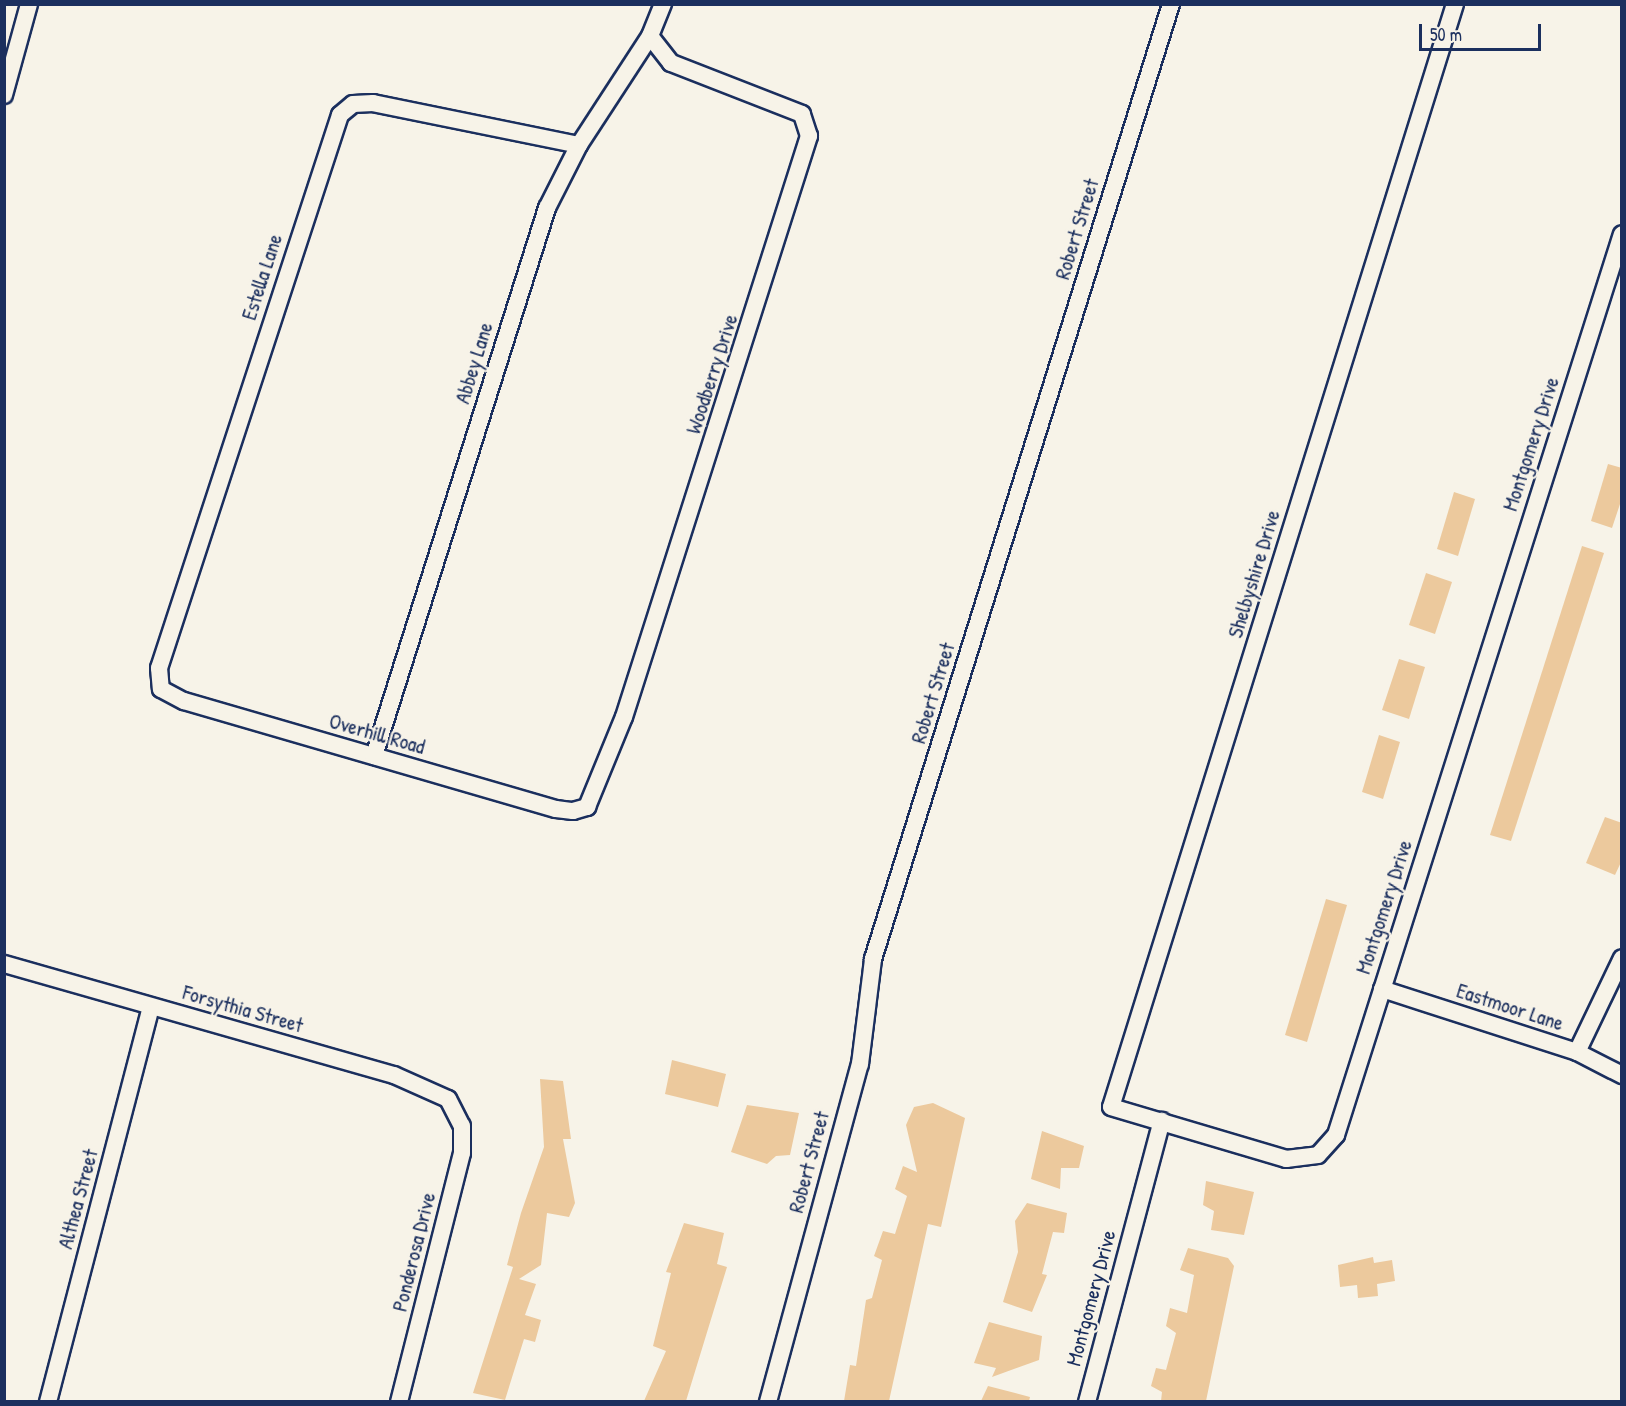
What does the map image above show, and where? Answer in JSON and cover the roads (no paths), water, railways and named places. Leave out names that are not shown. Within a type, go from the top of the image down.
[{"type":"street","points":[[4,95],[29,4]]},
{"type":"street","name":"Abbey Lane","points":[[374,756],[531,254],[559,181],[579,145],[650,36],[663,4]]},
{"type":"street","name":"Robert Street","points":[[768,1401],[860,1064],[873,959],[1171,4]]},
{"type":"street","name":"Shelbyshire Drive","points":[[1162,1121],[1111,1107],[1455,4]]},
{"type":"street","name":"Woodberry Drive","points":[[583,810],[597,792],[624,717],[809,136],[802,114],[671,63],[650,36]]},
{"type":"street","name":"Estella Lane","points":[[160,689],[159,668],[340,115],[353,104],[373,103],[579,145]]},
{"type":"street","name":"Montgomery Drive","points":[[1087,1401],[1162,1121],[1286,1159],[1318,1155],[1336,1135],[1622,234]]},
{"type":"street","name":"Overhill Road","points":[[160,689],[184,701],[556,809],[583,810]]},
{"type":"street","points":[[1577,1052],[1622,958]]},
{"type":"street","name":"Forsythia Street","points":[[4,964],[425,1085],[448,1099],[458,1114]]},
{"type":"street","name":"Eastmoor Lane","points":[[1382,989],[1577,1052],[1622,1075]]},
{"type":"street","name":"Althea Street","points":[[48,1401],[151,1007]]},
{"type":"street","name":"Ponderosa Drive","points":[[399,1401],[460,1162],[463,1140],[458,1114]]}]
